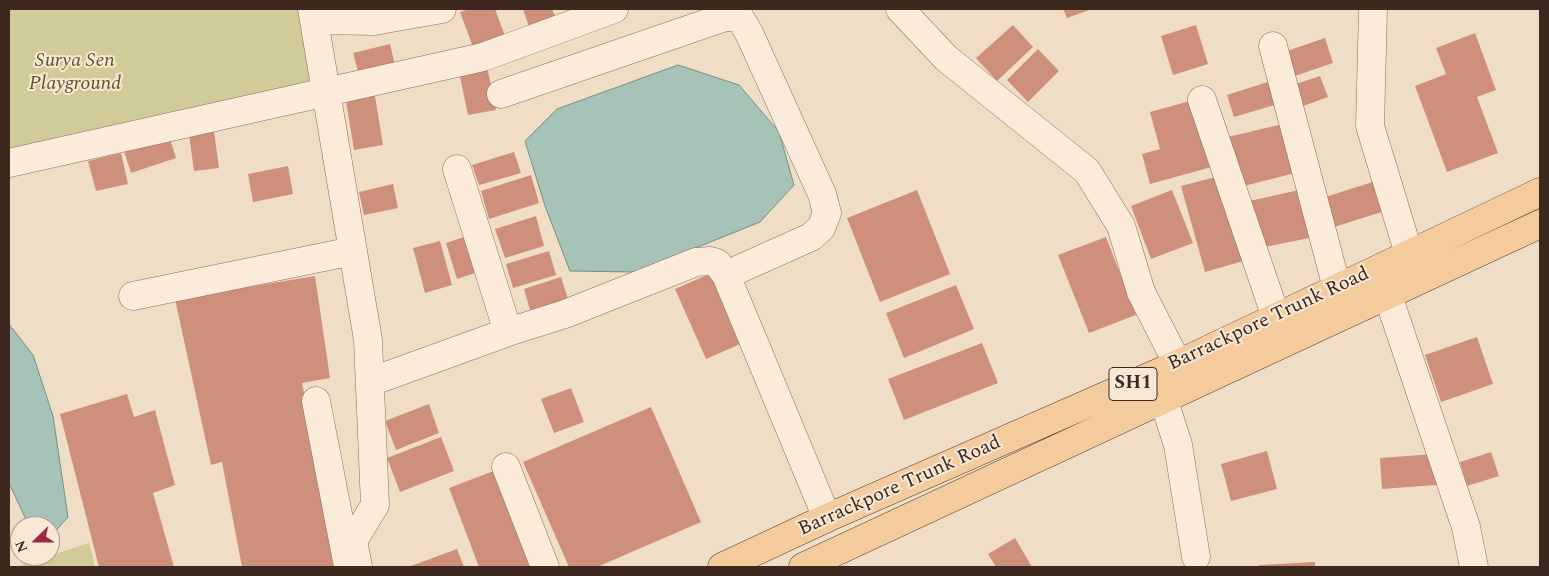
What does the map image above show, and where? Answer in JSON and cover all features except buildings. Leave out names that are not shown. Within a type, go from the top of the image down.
[{"type":"main road","name":"Barrackpore Trunk Road","points":[[722,567],[827,518],[1178,364],[1540,192]]},
{"type":"main road","name":"Barrackpore Trunk Road","points":[[807,566],[1190,388],[1387,293],[1540,224]]},
{"type":"street","points":[[358,567],[354,541],[375,505],[368,340],[314,15],[374,22],[442,9]]},
{"type":"street","points":[[9,163],[483,57],[614,9]]},
{"type":"street","points":[[900,9],[946,58],[1087,171],[1121,226],[1141,292],[1190,388]]},
{"type":"street","points":[[1373,9],[1370,126],[1409,254]]},
{"type":"street","points":[[501,94],[725,17],[740,18],[749,33],[822,194],[827,212],[822,228],[810,237],[726,275]]},
{"type":"street","points":[[1274,46],[1337,288]]},
{"type":"street","points":[[1202,100],[1276,317]]},
{"type":"street","points":[[457,169],[508,332]]},
{"type":"street","points":[[133,296],[353,251]]},
{"type":"street","points":[[370,382],[508,332],[565,314],[696,262],[717,264],[726,275],[827,518]]},
{"type":"street","points":[[1387,293],[1466,527],[1474,567]]},
{"type":"street","points":[[1164,400],[1178,445],[1196,557]]},
{"type":"street","points":[[316,401],[348,567]]},
{"type":"street","points":[[506,467],[545,567]]},
{"type":"green space","name":"Surya Sen Playground","points":[[9,9],[305,9],[318,84],[9,154]]},
{"type":"green space","points":[[89,543],[95,567],[17,567],[60,566],[60,553]]},
{"type":"shaded area","points":[[678,65],[739,85],[779,132],[794,185],[760,222],[636,272],[570,271],[545,206],[525,141],[557,109]]},
{"type":"shaded area","points":[[9,324],[33,355],[53,416],[68,517],[60,526],[60,516],[24,516],[9,483]]}]
